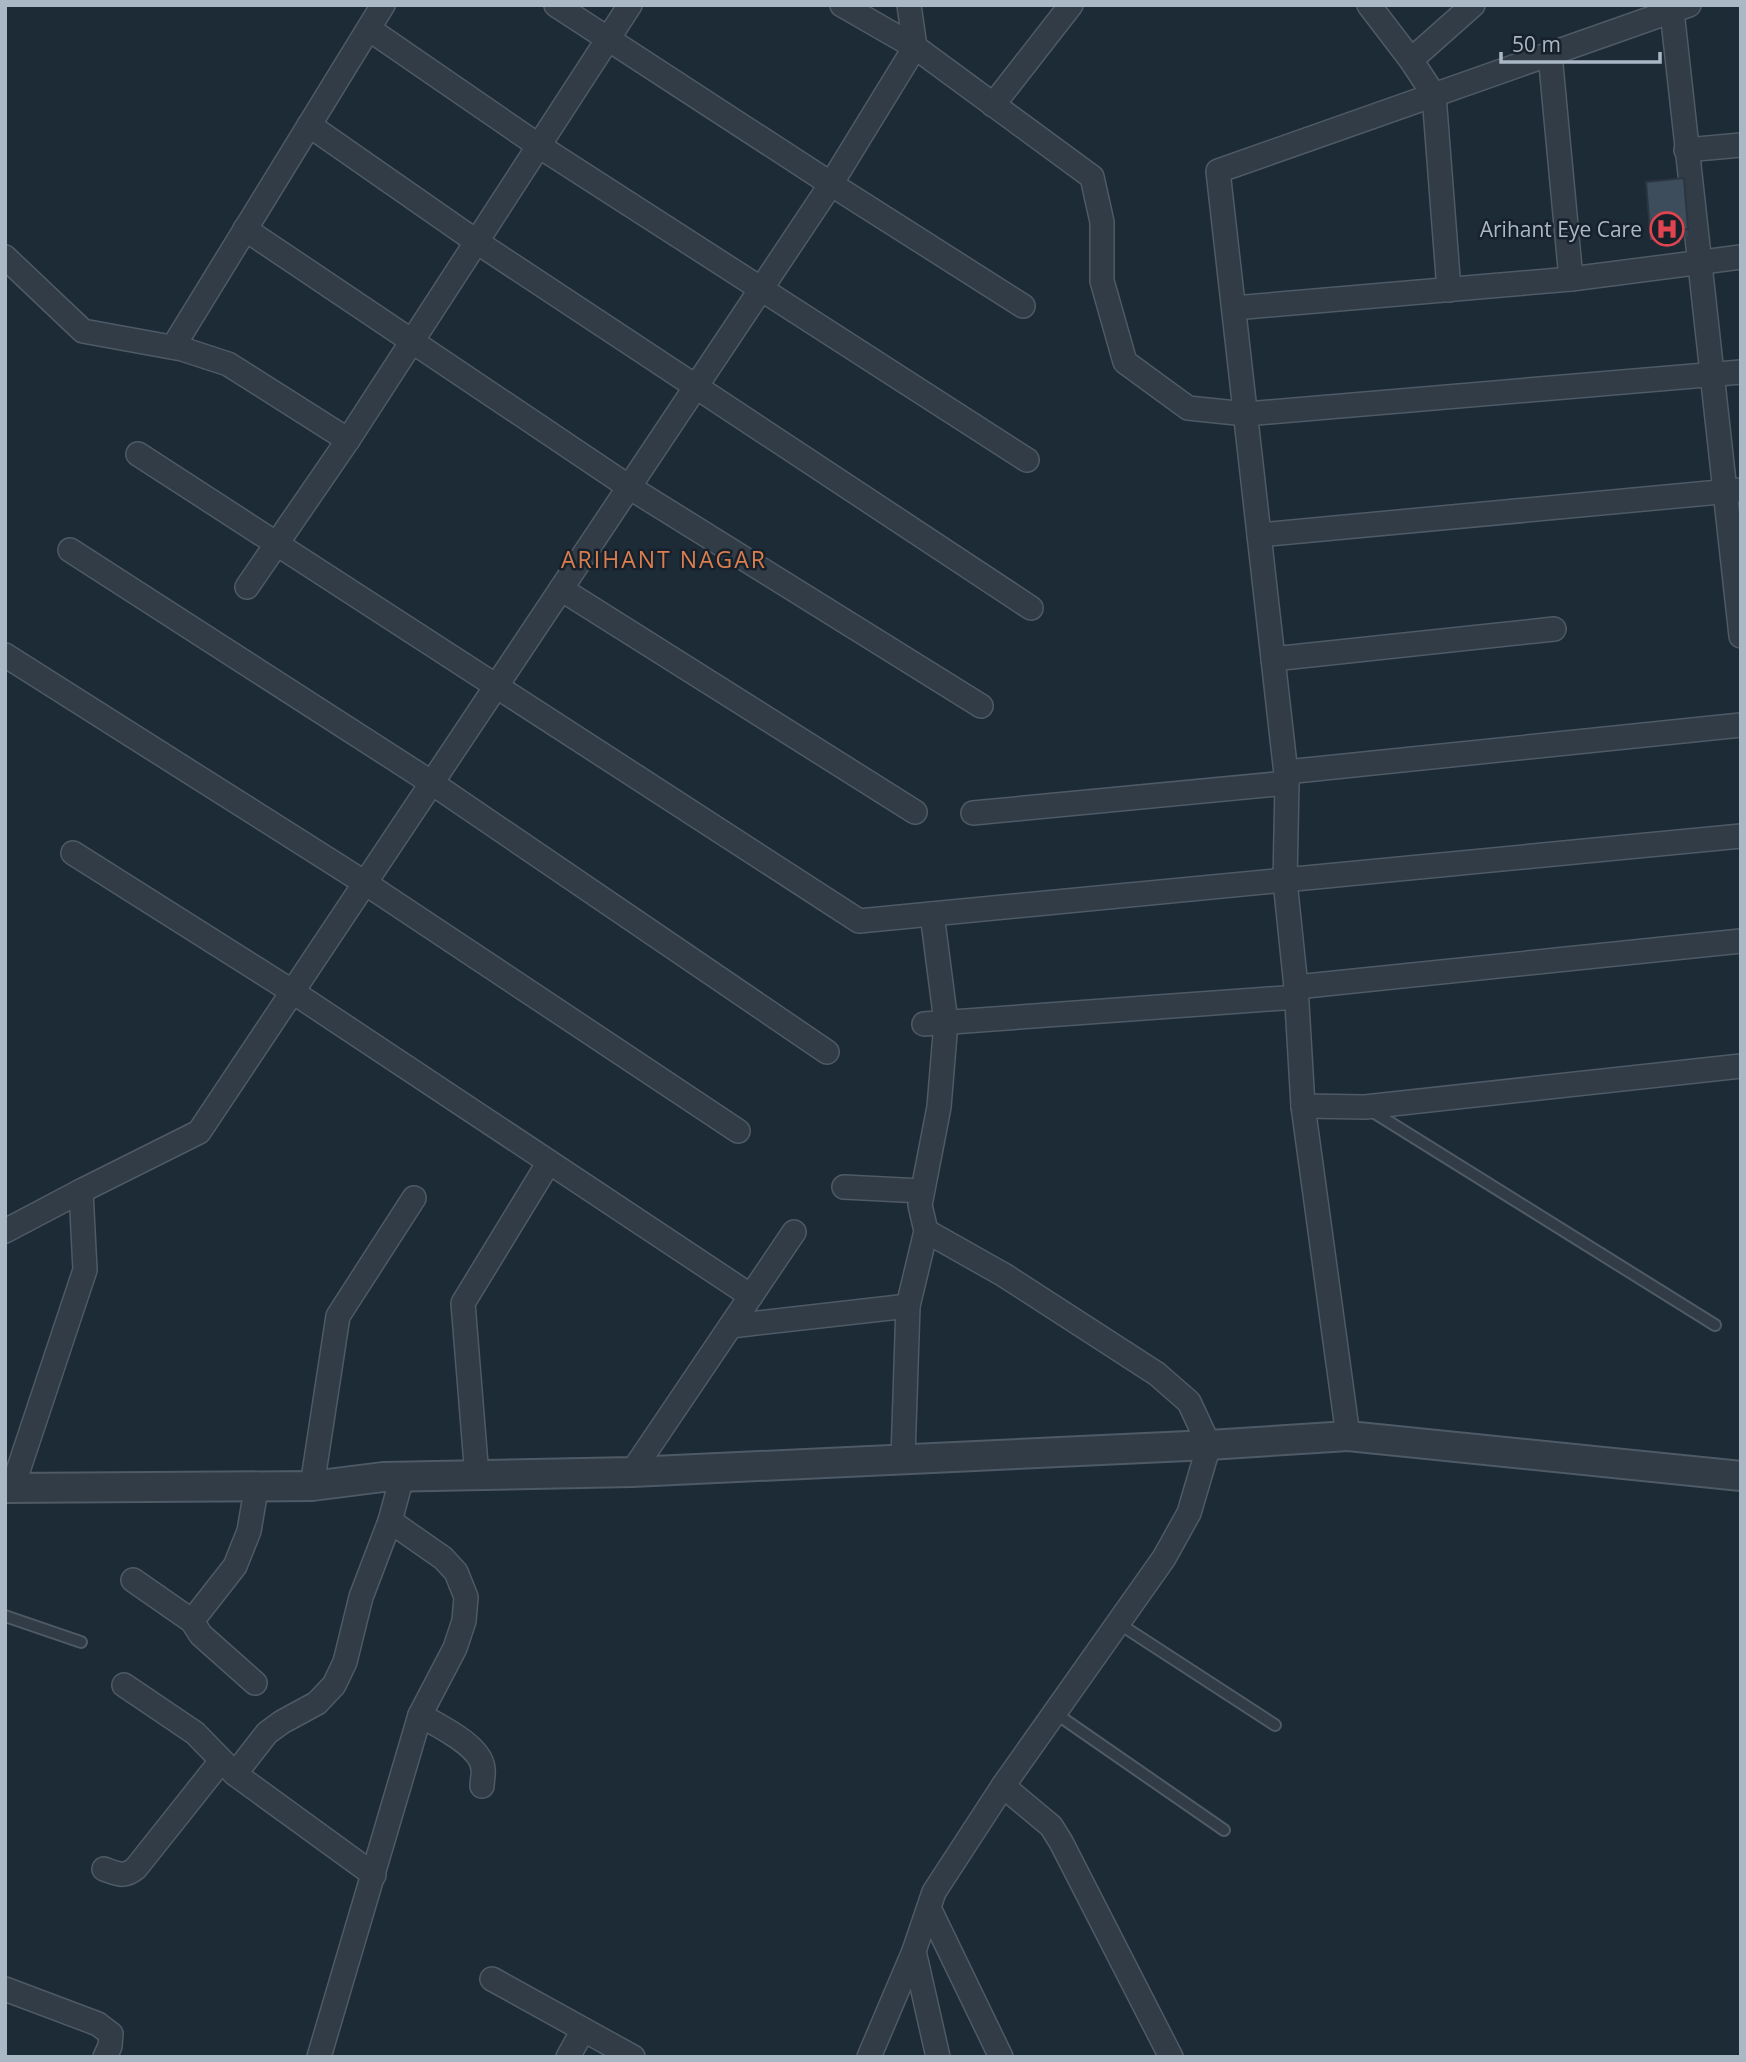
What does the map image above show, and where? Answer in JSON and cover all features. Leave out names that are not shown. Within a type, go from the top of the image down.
[{"type":"street","points":[[173,347],[383,5]]},
{"type":"street","points":[[556,5],[1023,306]]},
{"type":"street","points":[[247,587],[348,440],[630,5]]},
{"type":"street","points":[[842,5],[915,47],[1092,177],[1102,222],[1101,281],[1125,362],[1188,408],[1246,415],[1741,372]]},
{"type":"street","points":[[5,1231],[199,1132],[831,184],[915,47],[909,5]]},
{"type":"street","points":[[993,105],[1071,5]]},
{"type":"street","points":[[1370,5],[1412,60],[1434,95],[1449,290]]},
{"type":"street","points":[[1412,60],[1473,5]]},
{"type":"street","points":[[1348,1436],[1303,1106],[1297,992],[1285,881],[1287,777],[1218,171],[1680,8],[1686,150],[1711,375],[1732,491],[1740,622]]},
{"type":"street","points":[[369,29],[539,146],[1027,460]]},
{"type":"street","points":[[1550,54],[1571,279]]},
{"type":"street","points":[[309,125],[477,242],[1031,608]]},
{"type":"street","points":[[1686,150],[1741,145]]},
{"type":"street","points":[[245,229],[629,487],[981,706]]},
{"type":"street","points":[[5,257],[83,331],[173,347],[228,364],[348,440]]},
{"type":"street","points":[[1234,308],[1571,279],[1698,260],[1741,257]]},
{"type":"street","points":[[138,454],[278,542],[859,921],[1741,836]]},
{"type":"street","points":[[1259,535],[1732,491]]},
{"type":"street","points":[[70,550],[432,783],[827,1052]]},
{"type":"street","points":[[561,589],[915,812]]},
{"type":"street","points":[[1273,659],[1554,629]]},
{"type":"street","points":[[5,655],[365,883],[738,1131]]},
{"type":"street","points":[[973,813],[1741,725]]},
{"type":"street","points":[[73,853],[293,992],[751,1296]]},
{"type":"street","points":[[903,1458],[908,1306],[926,1231],[920,1205],[939,1107],[932,914]]},
{"type":"street","points":[[935,1023],[1297,992],[1741,941]]},
{"type":"street","points":[[1303,1106],[1365,1107],[1741,1066]]},
{"type":"street","points":[[477,1476],[463,1303],[549,1162]]},
{"type":"street","points":[[844,1187],[922,1191]]},
{"type":"street","points":[[81,1191],[85,1270],[8,1489],[257,1484],[312,1486],[383,1477],[632,1472],[1348,1436],[1741,1476]]},
{"type":"street","points":[[312,1486],[338,1316],[414,1198]]},
{"type":"street","points":[[869,2057],[915,1951],[934,1892],[1003,1786],[1164,1558],[1189,1513],[1209,1445],[1189,1402],[1157,1374],[1004,1275],[926,1231]]},
{"type":"street","points":[[632,1472],[794,1232]]},
{"type":"street","points":[[730,1326],[908,1306]]},
{"type":"street","points":[[104,1869],[122,1876],[129,1875],[228,1768],[282,1721],[317,1703],[334,1685],[345,1662],[361,1597],[390,1521],[402,1477]]},
{"type":"street","points":[[192,1621],[236,1566],[249,1531],[257,1484]]},
{"type":"street","points":[[319,2057],[420,1715],[455,1648],[464,1621],[466,1597],[456,1572],[443,1558],[390,1521]]},
{"type":"street","points":[[133,1580],[192,1621],[201,1635],[255,1683]]},
{"type":"street","points":[[124,1685],[195,1734],[228,1768],[374,1875]]},
{"type":"street","points":[[420,1715],[479,1754],[483,1768],[482,1786]]},
{"type":"street","points":[[1003,1786],[1051,1826],[1061,1842],[1171,2057]]},
{"type":"street","points":[[929,1908],[1001,2057]]},
{"type":"street","points":[[915,1951],[938,2057]]},
{"type":"street","points":[[492,1979],[633,2057]]},
{"type":"street","points":[[5,1989],[98,2024],[111,2034],[105,2057]]},
{"type":"street","points":[[568,2057],[583,2030]]},
{"type":"lane","points":[[1365,1107],[1715,1325]]},
{"type":"lane","points":[[5,1616],[81,1642]]},
{"type":"lane","points":[[1118,1623],[1275,1726]]},
{"type":"lane","points":[[1055,1713],[1224,1830]]},
{"type":"building","points":[[1684,178],[1688,229],[1680,230],[1680,235],[1667,236],[1667,231],[1650,232],[1646,182]]},
{"type":"place","name":"Arihant Eye Care","points":[[1667,229]]},
{"type":"district","name":"ARIHANT NAGAR","points":[[664,559]]}]
